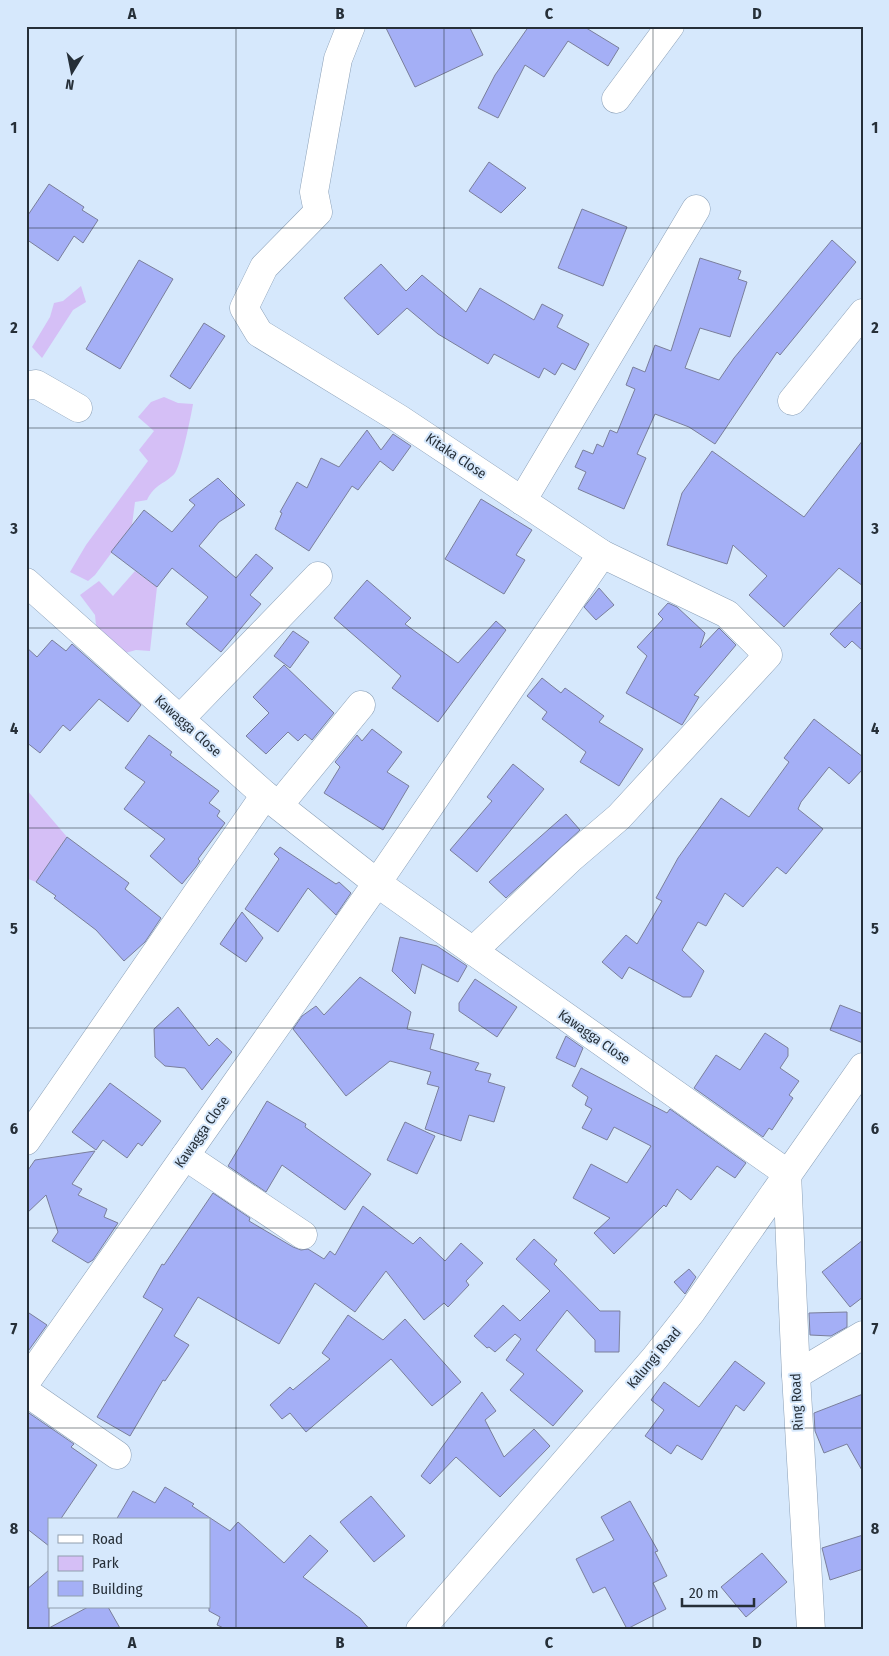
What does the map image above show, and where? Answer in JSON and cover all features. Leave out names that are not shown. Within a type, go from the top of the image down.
[{"type":"street","name":"Kitaka Close","points":[[351,26],[338,59],[326,124],[314,192],[318,212],[264,267],[244,308],[259,333],[398,418],[602,554],[727,614],[768,655],[619,817],[571,858],[473,951]]},
{"type":"street","points":[[616,99],[670,26]]},
{"type":"street","points":[[522,501],[696,209]]},
{"type":"street","points":[[792,401],[863,313]]},
{"type":"street","points":[[26,386],[36,384],[78,408]]},
{"type":"street","points":[[377,883],[602,554]]},
{"type":"street","points":[[180,719],[318,576]]},
{"type":"street","name":"Kawagga Close","points":[[26,582],[272,800],[377,883],[787,1173]]},
{"type":"street","points":[[26,1141],[272,800],[361,705]]},
{"type":"street","name":"Kawagga Close","points":[[26,1382],[377,883]]},
{"type":"street","name":"Kalungi Road","points":[[420,1630],[665,1345],[692,1311],[863,1067]]},
{"type":"street","points":[[185,1156],[303,1235]]},
{"type":"street","name":"Ring Road","points":[[787,1173],[796,1375],[811,1629]]},
{"type":"street","points":[[796,1375],[863,1335]]},
{"type":"street","points":[[26,1392],[117,1455]]},
{"type":"green space","points":[[81,286],[86,302],[73,310],[42,358],[32,347],[50,317],[54,303],[63,301]]},
{"type":"green space","points":[[164,397],[178,403],[193,404],[180,461],[172,477],[153,490],[147,500],[135,502],[132,525],[95,575],[88,581],[70,572],[86,545],[148,461],[139,450],[154,431],[138,417],[151,402]]},
{"type":"green space","points":[[135,571],[157,587],[150,651],[136,650],[111,657],[98,646],[95,615],[80,595],[99,581],[113,596]]},
{"type":"green space","points":[[26,789],[67,837],[36,882],[26,878]]},
{"type":"building","points":[[385,26],[469,26],[483,55],[415,87]]},
{"type":"building","points":[[529,26],[583,26],[619,48],[608,66],[568,41],[544,77],[525,65],[498,118],[478,108],[495,75]]},
{"type":"building","points":[[489,162],[526,188],[501,213],[469,191]]},
{"type":"building","points":[[49,184],[84,207],[82,210],[98,220],[83,243],[74,236],[58,261],[26,239],[26,218]]},
{"type":"building","points":[[582,209],[627,227],[603,286],[558,268]]},
{"type":"building","points":[[832,240],[856,262],[780,355],[777,352],[715,444],[689,427],[655,414],[637,454],[646,458],[624,509],[578,489],[586,472],[575,467],[583,450],[593,454],[597,444],[603,447],[610,430],[617,433],[635,389],[626,385],[633,367],[645,372],[655,345],[671,351],[700,258],[741,271],[738,279],[747,282],[730,337],[700,328],[685,368],[719,380],[734,358]]},
{"type":"building","points":[[139,260],[173,279],[120,369],[86,349]]},
{"type":"building","points":[[381,264],[406,291],[422,275],[466,312],[480,288],[534,320],[542,304],[563,315],[557,327],[589,344],[575,370],[562,363],[555,375],[544,368],[539,378],[494,354],[488,364],[438,334],[407,308],[378,335],[344,298]]},
{"type":"building","points":[[204,323],[225,336],[190,389],[170,376]]},
{"type":"building","points":[[367,430],[381,450],[393,434],[411,446],[393,471],[380,461],[358,490],[352,486],[309,551],[275,529],[282,513],[280,512],[297,482],[307,488],[321,458],[339,467]]},
{"type":"building","points":[[863,440],[863,586],[839,568],[784,627],[749,595],[767,576],[733,545],[727,564],[667,545],[682,493],[712,451],[804,517]]},
{"type":"building","points":[[218,478],[245,505],[219,522],[199,546],[236,578],[256,554],[273,568],[250,595],[261,604],[221,652],[186,624],[208,597],[172,568],[157,587],[111,552],[144,510],[172,532],[195,505],[189,500]]},
{"type":"building","points":[[481,499],[532,530],[516,555],[525,560],[504,594],[445,559]]},
{"type":"building","points":[[367,580],[411,618],[405,624],[458,663],[496,621],[506,630],[438,722],[392,688],[401,676],[334,618]]},
{"type":"building","points":[[599,588],[614,605],[596,620],[584,607]]},
{"type":"building","points":[[863,600],[863,651],[852,641],[845,648],[830,634]]},
{"type":"building","points":[[668,603],[677,607],[705,633],[700,648],[719,628],[736,645],[694,695],[699,697],[682,725],[626,693],[647,656],[637,647],[663,619],[658,614]]},
{"type":"building","points":[[293,631],[309,642],[290,668],[274,656]]},
{"type":"building","points":[[52,640],[66,651],[72,644],[141,705],[128,722],[99,699],[70,731],[63,725],[40,753],[26,742],[26,647],[37,657]]},
{"type":"building","points":[[284,665],[334,713],[312,740],[305,734],[298,741],[288,732],[266,754],[246,736],[269,713],[253,697]]},
{"type":"building","points":[[542,678],[561,693],[565,688],[604,716],[599,722],[643,749],[619,786],[580,762],[586,752],[542,719],[547,712],[527,696]]},
{"type":"building","points":[[814,719],[863,757],[863,769],[849,784],[829,767],[801,802],[798,809],[823,829],[786,874],[777,867],[743,907],[725,893],[706,926],[698,922],[682,950],[704,971],[691,997],[683,997],[629,967],[622,979],[602,962],[626,935],[637,944],[662,901],[656,898],[678,858],[721,798],[749,817],[789,762],[784,758]]},
{"type":"building","points":[[372,729],[402,752],[387,772],[409,786],[383,830],[324,793],[340,767],[335,762],[357,735],[362,741]]},
{"type":"building","points":[[149,735],[172,752],[170,755],[219,791],[209,803],[220,811],[217,816],[225,823],[198,859],[200,861],[196,867],[182,884],[150,856],[165,839],[124,809],[145,782],[125,768]]},
{"type":"building","points":[[513,764],[544,789],[477,872],[450,850],[492,801],[487,797]]},
{"type":"building","points":[[566,814],[580,830],[506,898],[489,882]]},
{"type":"building","points":[[67,837],[129,883],[125,889],[161,918],[145,942],[124,961],[96,930],[54,898],[56,896],[36,882]]},
{"type":"building","points":[[280,847],[336,884],[339,882],[351,893],[336,915],[308,888],[278,932],[245,909],[279,859],[274,854]]},
{"type":"building","points":[[242,912],[263,938],[246,962],[220,944]]},
{"type":"building","points":[[400,937],[437,946],[467,966],[458,982],[422,964],[415,994],[392,971]]},
{"type":"building","points":[[360,977],[411,1012],[407,1029],[434,1034],[430,1049],[479,1063],[475,1070],[491,1074],[488,1082],[505,1087],[494,1122],[469,1115],[461,1141],[425,1129],[439,1087],[427,1084],[431,1072],[390,1061],[346,1096],[293,1029],[302,1016],[316,1006],[324,1015]]},
{"type":"building","points":[[475,979],[517,1007],[497,1037],[459,1011],[459,1003]]},
{"type":"building","points":[[840,1005],[863,1014],[863,1043],[830,1030]]},
{"type":"building","points":[[178,1007],[209,1046],[217,1038],[232,1052],[202,1090],[185,1068],[165,1066],[155,1057],[154,1029]]},
{"type":"building","points":[[765,1033],[788,1048],[788,1056],[780,1068],[799,1081],[789,1095],[793,1098],[772,1130],[769,1128],[763,1137],[694,1088],[716,1055],[740,1070]]},
{"type":"building","points":[[566,1036],[583,1048],[575,1067],[556,1058]]},
{"type":"building","points":[[581,1068],[667,1113],[670,1109],[746,1163],[735,1178],[717,1166],[691,1200],[677,1189],[666,1207],[664,1205],[614,1254],[594,1233],[610,1218],[573,1198],[591,1164],[627,1183],[651,1146],[614,1127],[607,1140],[582,1128],[592,1109],[585,1105],[588,1097],[572,1086]]},
{"type":"building","points":[[110,1083],[161,1121],[142,1146],[138,1143],[127,1158],[103,1140],[96,1150],[72,1132]]},
{"type":"building","points":[[267,1101],[306,1124],[305,1127],[371,1174],[345,1210],[282,1165],[266,1192],[228,1166]]},
{"type":"building","points":[[405,1122],[435,1136],[417,1174],[387,1160]]},
{"type":"building","points":[[95,1151],[72,1184],[82,1189],[78,1195],[107,1209],[104,1217],[118,1223],[93,1260],[88,1263],[52,1241],[58,1232],[46,1195],[26,1214],[26,1173],[35,1160]]},
{"type":"building","points":[[213,1193],[250,1218],[249,1221],[293,1247],[301,1250],[308,1249],[324,1259],[330,1251],[335,1255],[363,1206],[413,1244],[420,1237],[445,1261],[461,1243],[483,1263],[466,1281],[469,1285],[448,1307],[444,1303],[424,1320],[386,1271],[355,1312],[315,1283],[279,1344],[198,1297],[174,1336],[189,1345],[165,1381],[163,1380],[130,1436],[97,1417],[163,1309],[143,1297],[162,1264],[164,1265]]},
{"type":"building","points":[[534,1239],[557,1260],[554,1264],[600,1311],[620,1311],[619,1352],[595,1352],[595,1340],[567,1310],[536,1350],[583,1391],[553,1426],[510,1390],[524,1374],[506,1360],[521,1339],[515,1334],[495,1352],[489,1347],[487,1348],[474,1336],[503,1305],[520,1321],[550,1291],[516,1259]]},
{"type":"building","points":[[863,1240],[863,1297],[850,1307],[822,1272]]},
{"type":"building","points":[[689,1269],[696,1277],[685,1294],[674,1282]]},
{"type":"building","points":[[26,1311],[47,1325],[26,1354]]},
{"type":"building","points":[[847,1312],[847,1327],[831,1336],[810,1335],[809,1313]]},
{"type":"building","points":[[348,1315],[383,1340],[405,1319],[461,1382],[432,1406],[391,1359],[306,1432],[290,1413],[282,1419],[270,1405],[290,1387],[293,1390],[330,1359],[322,1353]]},
{"type":"building","points":[[735,1361],[765,1383],[744,1411],[736,1405],[702,1460],[677,1445],[671,1454],[645,1436],[664,1410],[651,1400],[664,1382],[699,1407]]},
{"type":"building","points":[[482,1392],[496,1411],[485,1420],[504,1457],[534,1429],[550,1446],[500,1497],[456,1457],[430,1484],[421,1476]]},
{"type":"building","points":[[863,1394],[863,1472],[847,1444],[824,1453],[815,1431],[814,1413]]},
{"type":"building","points":[[26,1411],[74,1444],[71,1447],[97,1465],[61,1518],[48,1518],[48,1545],[26,1528]]},
{"type":"building","points":[[165,1487],[194,1504],[192,1506],[230,1531],[238,1522],[284,1563],[310,1535],[328,1551],[303,1577],[360,1618],[370,1630],[228,1630],[217,1625],[220,1617],[209,1611],[210,1518],[117,1518],[133,1491],[155,1503]]},
{"type":"building","points":[[371,1496],[405,1536],[374,1562],[340,1522]]},
{"type":"building","points":[[630,1501],[658,1551],[655,1552],[667,1576],[653,1583],[666,1609],[627,1629],[605,1587],[593,1593],[576,1559],[614,1540],[601,1517]]},
{"type":"building","points":[[863,1535],[863,1569],[830,1580],[822,1548]]},
{"type":"building","points":[[762,1553],[787,1582],[746,1617],[721,1587]]},
{"type":"building","points":[[48,1571],[49,1628],[86,1608],[109,1608],[121,1630],[26,1630],[26,1590]]}]
